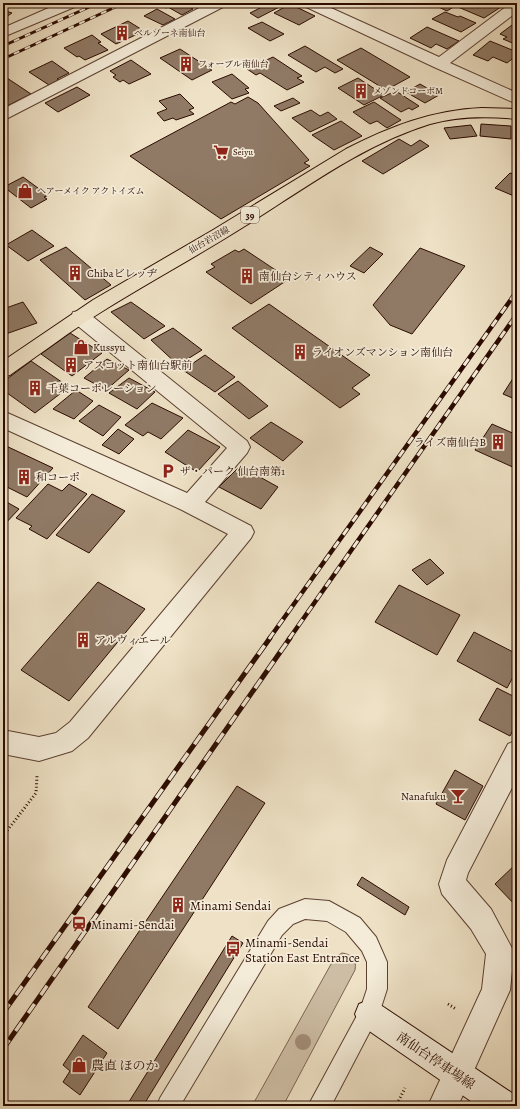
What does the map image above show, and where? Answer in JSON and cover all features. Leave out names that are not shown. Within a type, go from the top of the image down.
[{"type":"main road","name":"仙台岩沼線","points":[[3,370],[80,317],[341,159],[374,142],[423,121],[443,116],[468,112],[517,114]]},
{"type":"street","points":[[3,33],[72,3]]},
{"type":"street","points":[[3,115],[220,3]]},
{"type":"street","points":[[309,3],[517,99]]},
{"type":"street","points":[[440,64],[517,5]]},
{"type":"street","points":[[80,317],[240,447],[190,504]]},
{"type":"street","points":[[3,419],[190,504],[243,532],[79,730],[63,744],[38,749],[3,742]]},
{"type":"street","points":[[443,1106],[496,990],[500,952],[481,919],[452,884],[456,868],[517,752]]},
{"type":"street","name":"南仙台停車場線","points":[[369,1014],[504,1106]]},
{"type":"lane","points":[[168,1106],[275,928],[286,916],[305,908],[329,911],[353,925],[369,944],[377,962],[377,989],[369,1014],[318,1106]]},
{"type":"path","points":[[3,836],[36,793],[37,770]]},
{"type":"path","points":[[397,1104],[405,1088]]},
{"type":"shaded area","points":[[342,953],[353,958],[355,970],[283,1106],[252,1106],[335,957]]},
{"type":"building","points":[[163,3],[182,3],[193,9],[182,15],[168,7],[166,8],[160,5]]},
{"type":"building","points":[[254,3],[287,3],[258,18],[250,13],[262,7]]},
{"type":"building","points":[[430,3],[460,3],[447,11]]},
{"type":"building","points":[[464,3],[491,3],[501,7],[484,18],[458,7]]},
{"type":"building","points":[[290,4],[315,16],[299,25],[274,13]]},
{"type":"building","points":[[157,9],[175,19],[163,25],[144,16]]},
{"type":"building","points":[[3,10],[12,13],[3,19]]},
{"type":"building","points":[[445,12],[458,17],[460,16],[476,23],[461,32],[432,19]]},
{"type":"building","name":"ベルゾーネ南仙台","points":[[128,21],[144,31],[116,44],[101,34]]},
{"type":"building","points":[[262,22],[284,34],[270,41],[248,28]]},
{"type":"building","points":[[512,25],[517,27],[517,45],[503,39],[507,37],[500,34]]},
{"type":"building","points":[[427,27],[459,41],[447,49],[436,44],[431,48],[410,38]]},
{"type":"building","points":[[92,35],[101,42],[98,43],[108,50],[85,60],[79,56],[77,57],[64,48]]},
{"type":"building","points":[[490,41],[517,52],[517,55],[507,63],[493,57],[488,61],[473,55]]},
{"type":"building","points":[[305,46],[343,69],[335,73],[325,67],[316,72],[288,55]]},
{"type":"building","points":[[361,48],[410,77],[386,90],[337,60]]},
{"type":"building","name":"フォーブル南仙台","points":[[180,49],[212,70],[192,80],[160,58]]},
{"type":"building","points":[[273,57],[302,76],[297,78],[304,82],[287,90],[260,73],[256,75],[247,69]]},
{"type":"building","points":[[131,60],[151,74],[129,84],[123,80],[120,82],[113,77],[116,75],[110,71]]},
{"type":"building","points":[[52,61],[69,73],[49,85],[29,72]]},
{"type":"building","points":[[232,74],[249,88],[245,89],[249,93],[232,99],[212,82]]},
{"type":"building","points":[[4,76],[31,94],[3,108]]},
{"type":"building","name":"メゾンドコーポM","points":[[358,78],[384,95],[364,105],[338,88]]},
{"type":"building","points":[[420,84],[439,95],[425,103],[406,92]]},
{"type":"building","points":[[77,87],[90,95],[58,112],[45,103]]},
{"type":"building","points":[[396,91],[419,106],[412,110],[409,108],[401,112],[380,98]]},
{"type":"building","points":[[180,94],[194,108],[189,110],[194,114],[176,120],[173,118],[164,121],[157,113],[167,109],[159,101]]},
{"type":"building","points":[[248,97],[258,103],[309,160],[304,163],[310,166],[221,219],[130,156],[231,102],[235,104]]},
{"type":"building","points":[[293,98],[300,103],[281,111],[274,106]]},
{"type":"building","points":[[374,102],[401,120],[387,128],[377,121],[370,124],[353,112]]},
{"type":"building","points":[[311,110],[320,116],[328,112],[337,119],[310,132],[292,118]]},
{"type":"building","points":[[341,121],[362,136],[334,150],[312,135]]},
{"type":"building","points":[[481,124],[511,126],[511,139],[480,136]]},
{"type":"building","points":[[471,125],[477,136],[450,139],[444,128]]},
{"type":"building","points":[[399,139],[411,146],[420,140],[429,146],[383,174],[362,161]]},
{"type":"building","points":[[510,173],[517,175],[517,193],[514,196],[495,188]]},
{"type":"building","points":[[23,177],[49,195],[44,197],[47,199],[31,208],[4,187]]},
{"type":"building","points":[[32,230],[54,246],[28,261],[6,245]]},
{"type":"building","name":"Chibaビレッヂ","points":[[66,247],[111,285],[85,300],[40,260]]},
{"type":"building","points":[[370,247],[383,254],[364,273],[350,266]]},
{"type":"building","points":[[420,248],[465,266],[412,334],[390,325],[373,305]]},
{"type":"building","name":"南仙台シティハウス","points":[[244,249],[289,279],[251,304],[206,272],[215,267],[211,264],[235,250],[239,252]]},
{"type":"building","points":[[23,302],[37,323],[3,335],[3,309]]},
{"type":"building","points":[[131,302],[165,326],[144,339],[111,312]]},
{"type":"building","name":"ライオンズマンション南仙台","points":[[269,304],[370,375],[352,388],[360,394],[340,408],[232,328]]},
{"type":"building","points":[[173,328],[202,350],[178,365],[151,340]]},
{"type":"building","name":"アスコット南仙台駅前","points":[[70,333],[102,353],[72,376],[41,354]]},
{"type":"building","points":[[205,355],[235,377],[215,392],[183,370]]},
{"type":"building","points":[[107,359],[129,370],[106,390],[84,378]]},
{"type":"building","name":"千葉コーポレーション","points":[[31,361],[69,387],[35,413],[3,390],[3,382]]},
{"type":"building","points":[[517,372],[517,400],[503,394]]},
{"type":"building","points":[[129,378],[155,392],[137,409],[109,393]]},
{"type":"building","points":[[238,381],[268,406],[249,419],[218,394]]},
{"type":"building","points":[[76,390],[93,401],[74,419],[53,409]]},
{"type":"building","points":[[152,403],[183,418],[161,439],[148,432],[143,436],[125,425]]},
{"type":"building","points":[[99,405],[121,417],[103,436],[79,421]]},
{"type":"building","points":[[271,422],[303,442],[283,461],[250,438]]},
{"type":"building","name":"ライズ南仙台B","points":[[492,424],[517,435],[517,469],[475,450]]},
{"type":"building","points":[[118,429],[134,439],[119,454],[102,445]]},
{"type":"building","points":[[188,430],[220,447],[197,472],[165,452]]},
{"type":"building","name":"和コーポ","points":[[4,445],[53,468],[27,497],[3,485]]},
{"type":"building","points":[[240,466],[278,487],[261,509],[219,487]]},
{"type":"building","points":[[48,484],[62,491],[69,484],[87,494],[47,539],[29,529],[32,526],[16,518]]},
{"type":"building","points":[[92,494],[125,511],[89,553],[56,535]]},
{"type":"building","points":[[3,500],[19,509],[3,526]]},
{"type":"building","points":[[430,559],[444,573],[427,585],[412,570]]},
{"type":"building","name":"アルヴィエール","points":[[98,582],[145,609],[69,701],[21,670]]},
{"type":"building","points":[[399,585],[460,615],[437,655],[375,622]]},
{"type":"building","points":[[474,632],[517,654],[515,662],[517,663],[517,670],[507,688],[457,661]]},
{"type":"building","points":[[497,688],[517,698],[517,722],[510,736],[479,720]]},
{"type":"building","points":[[455,770],[483,786],[465,820],[436,804]]},
{"type":"building","name":"Minami Sendai","points":[[237,786],[265,803],[118,1029],[88,1007]]},
{"type":"building","points":[[517,863],[517,907],[495,884]]},
{"type":"building","points":[[362,877],[409,907],[405,915],[357,885]]},
{"type":"building","points":[[232,936],[243,943],[143,1106],[128,1106],[127,1105]]},
{"type":"building","points":[[83,1035],[107,1053],[80,1095],[63,1082],[70,1071],[63,1065]]},
{"type":"railway","points":[[3,46],[98,3]]},
{"type":"railway","points":[[3,59],[124,3]]},
{"type":"railway","points":[[269,639],[517,291]]},
{"type":"railway","points":[[289,639],[517,314]]},
{"type":"railway","points":[[3,1013],[270,638]]},
{"type":"railway","points":[[3,1049],[290,638]]},
{"type":"place","name":"ベルゾーネ南仙台","points":[[122,33]]},
{"type":"place","name":"フォーブル南仙台","points":[[186,64]]},
{"type":"place","name":"メゾンドコーポM","points":[[361,91]]},
{"type":"place","name":"Seiyu","points":[[221,152]]},
{"type":"place","name":"ヘアーメイク アクトイズム","points":[[25,191]]},
{"type":"place","name":"Chibaビレッヂ","points":[[75,273]]},
{"type":"place","name":"南仙台シティハウス","points":[[247,276]]},
{"type":"place","name":"Kussyu","points":[[81,347]]},
{"type":"place","name":"ライオンズマンション南仙台","points":[[300,352]]},
{"type":"place","name":"アスコット南仙台駅前","points":[[71,365]]},
{"type":"place","name":"千葉コーポレーション","points":[[35,388]]},
{"type":"place","name":"ライズ南仙台B","points":[[498,442]]},
{"type":"place","name":"ザ・パーク 仙台南第1","points":[[168,471]]},
{"type":"place","name":"和コーポ","points":[[24,477]]},
{"type":"place","name":"アルヴィエール","points":[[83,640]]},
{"type":"place","name":"Nanafuku","points":[[458,796]]},
{"type":"place","name":"Minami Sendai","points":[[178,905]]},
{"type":"place","name":"Minami-Sendai","points":[[79,924]]},
{"type":"place","name":"Minami-Sendai Station East Entrance","points":[[233,949]]},
{"type":"place","name":"農直 ほのか","points":[[79,1065]]}]
